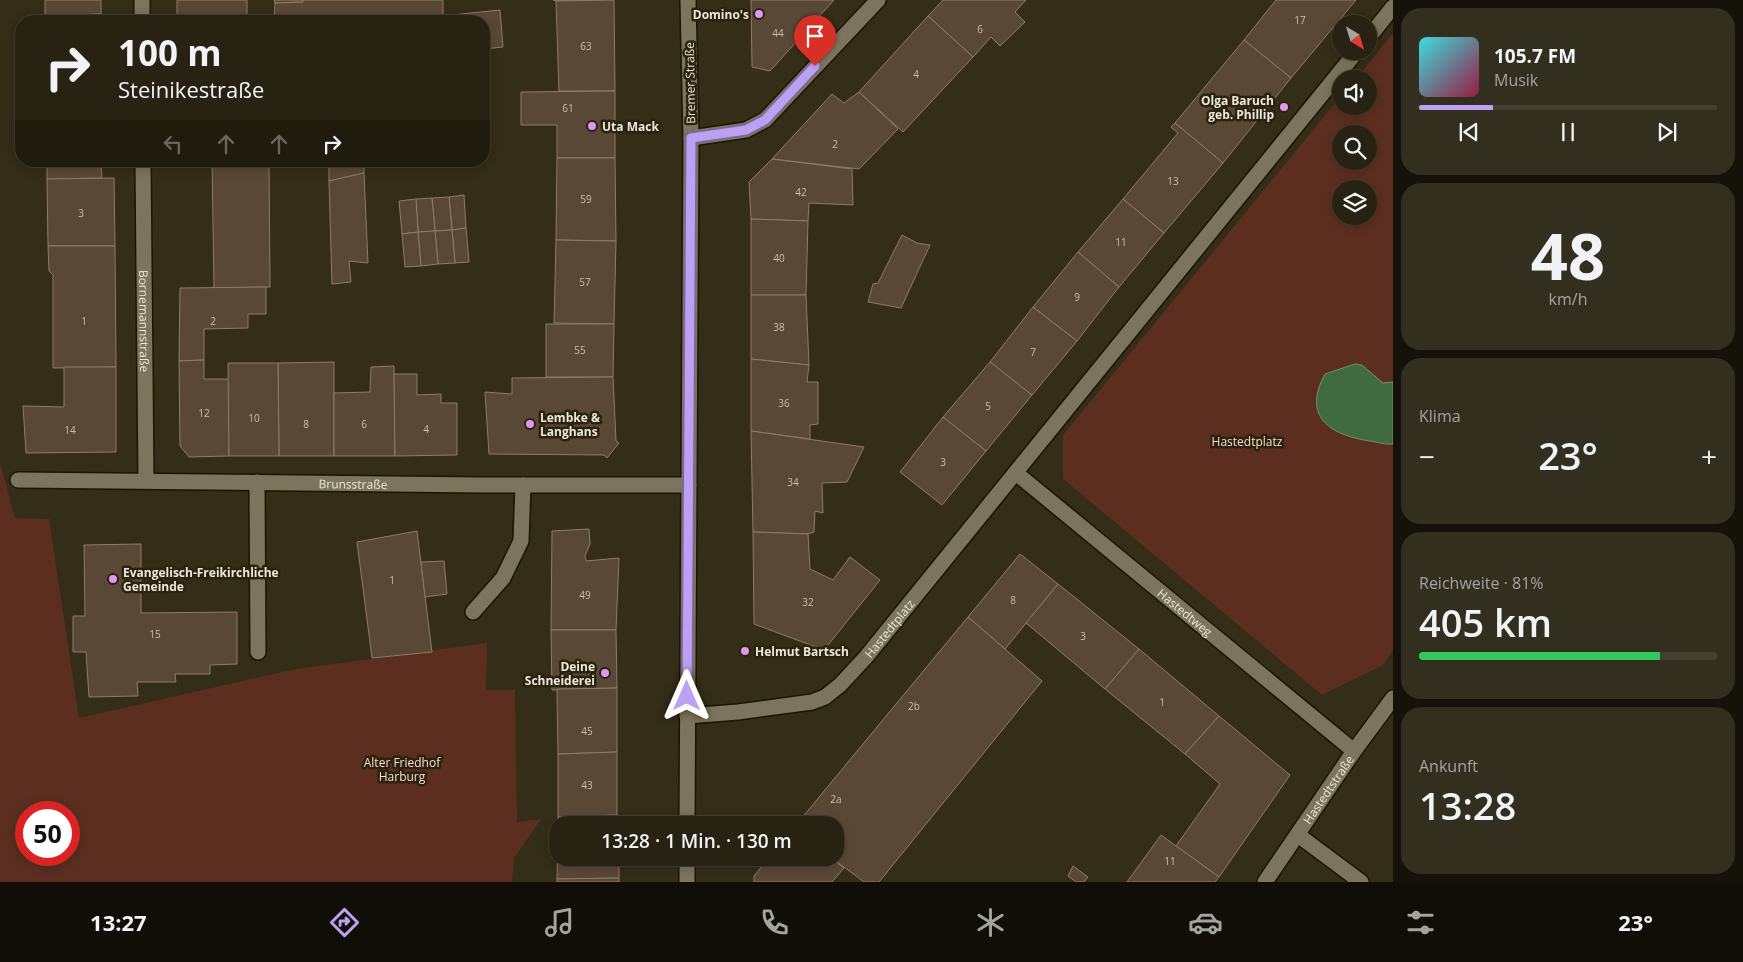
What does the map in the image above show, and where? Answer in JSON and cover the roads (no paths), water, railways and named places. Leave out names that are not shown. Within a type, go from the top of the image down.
[{"type":"street","points":[[142,0],[142,15]]},
{"type":"street","name":"Bremer Straße","points":[[687,816],[691,138],[688,0]]},
{"type":"street","points":[[691,138],[746,130],[765,120],[878,0]]},
{"type":"street","points":[[1378,26],[1393,7]]},
{"type":"street","name":"Hastedtplatz","points":[[687,716],[738,712],[812,702],[825,697],[840,685],[866,657],[1350,60]]},
{"type":"street","name":"Bornemannstraße","points":[[143,167],[146,481]]},
{"type":"street","name":"Hastedtweg","points":[[1016,473],[1354,751]]},
{"type":"street","name":"Brunsstraße","points":[[18,480],[689,485]]},
{"type":"street","points":[[257,482],[258,652]]},
{"type":"street","points":[[473,612],[503,578],[521,541],[523,485]]},
{"type":"street","name":"Hastedtstraße","points":[[1265,882],[1354,751],[1393,698]]},
{"type":"street","points":[[1298,835],[1361,882]]},
{"type":"street","points":[[688,866],[688,882]]},
{"type":"place","name":"Domino's","points":[[759,14]]},
{"type":"place","name":"Olga Baruch geb. Phillip","points":[[1284,107]]},
{"type":"place","name":"Uta Mack","points":[[592,126]]},
{"type":"place","name":"Lembke & Langhans","points":[[530,424]]},
{"type":"place","name":"Evangelisch-Freikirchliche Gemeinde","points":[[113,579]]},
{"type":"place","name":"Helmut Bartsch","points":[[745,651]]},
{"type":"place","name":"Deine Schneiderei","points":[[605,673]]},
{"type":"park label","name":"Alter Friedhof Harburg","points":[[402,769]]}]
